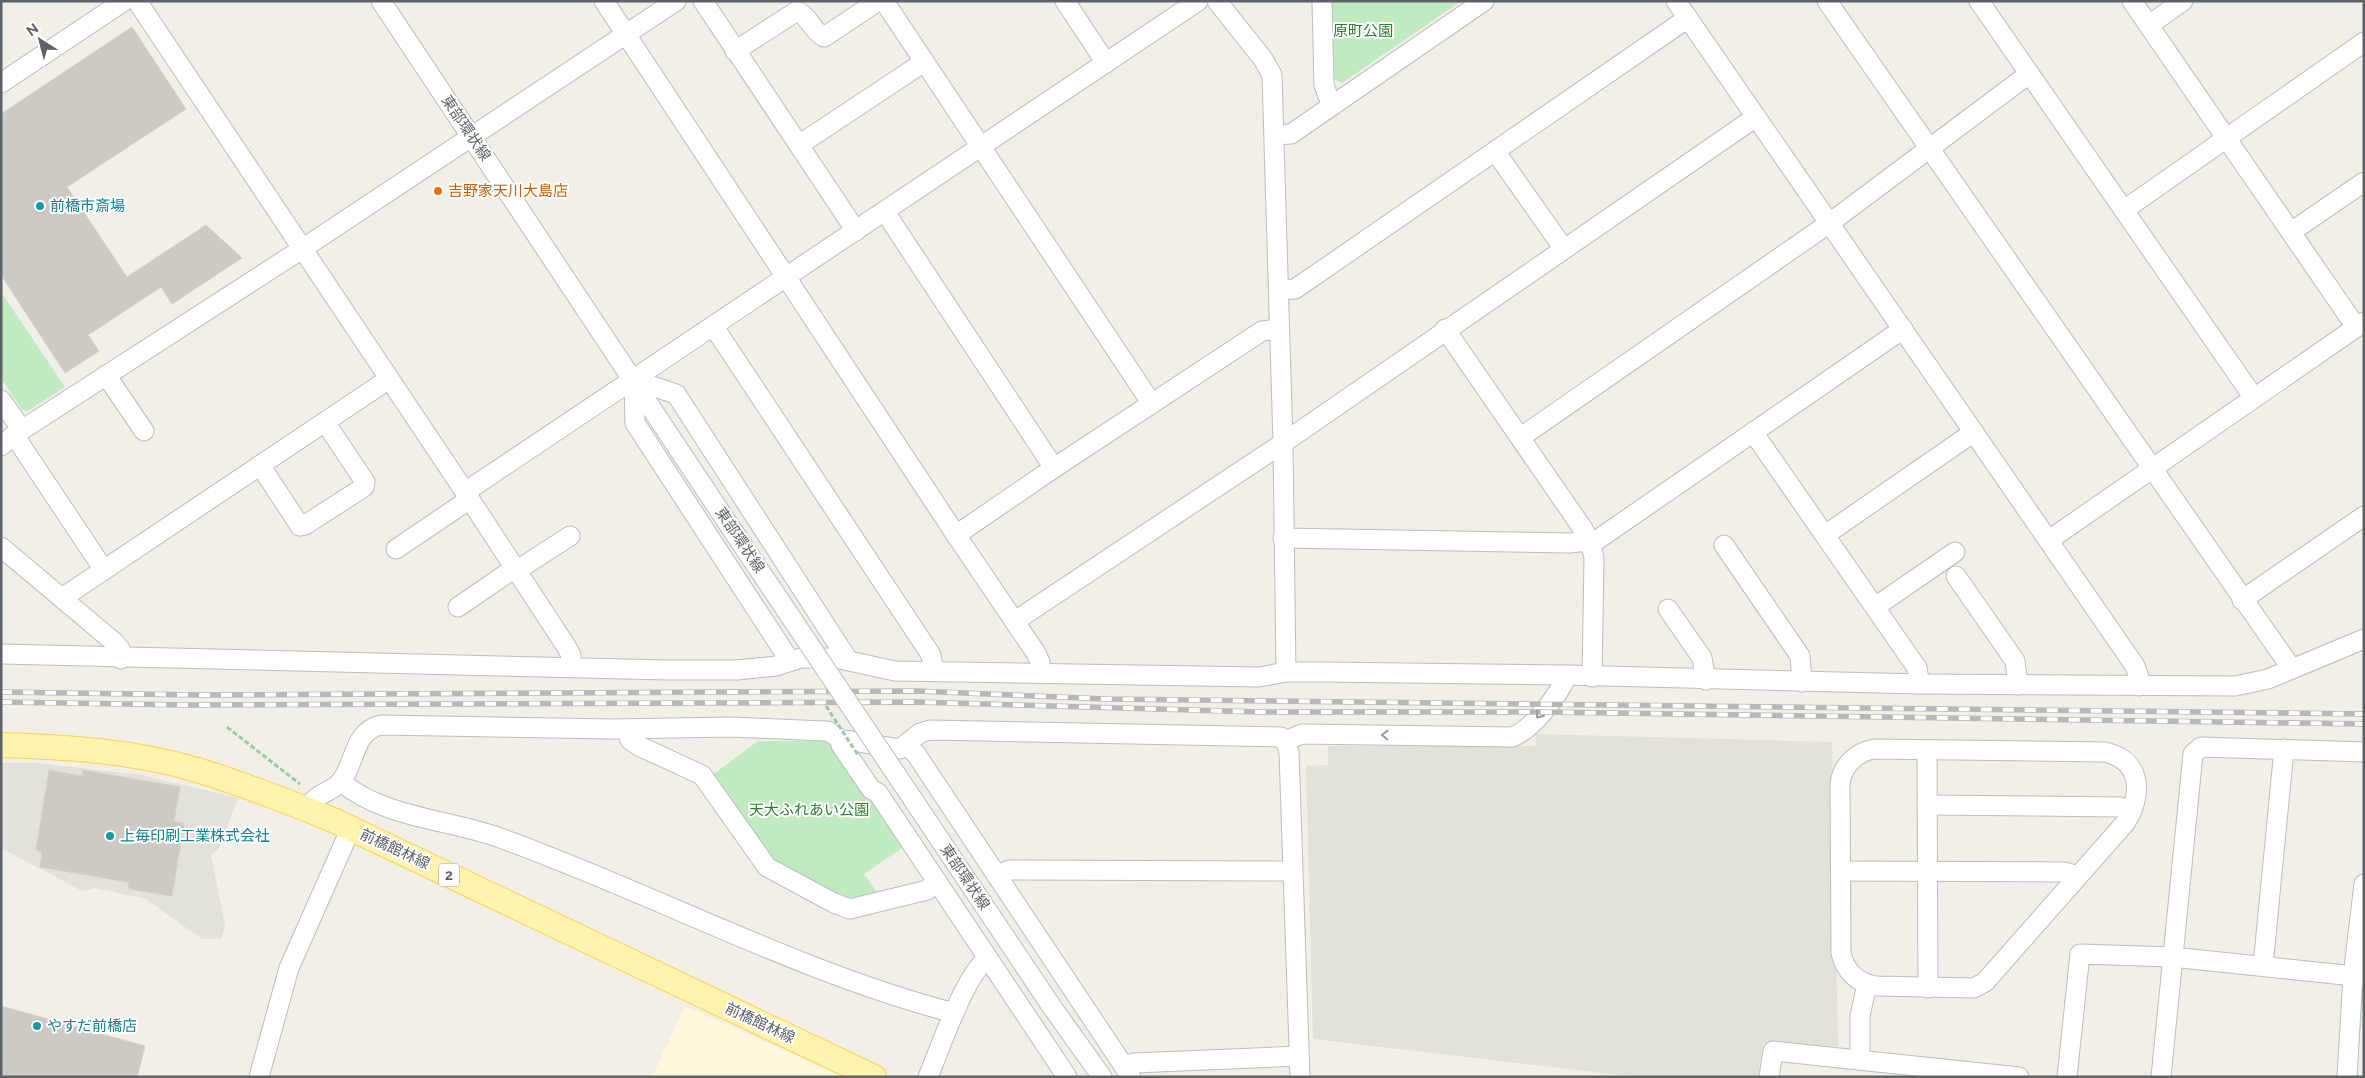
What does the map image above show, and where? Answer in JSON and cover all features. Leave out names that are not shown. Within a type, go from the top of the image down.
[{"type":"main road","name":"前橋館林線","points":[[1,745],[76,749],[161,761],[306,798],[351,828],[874,1077]]},
{"type":"street","points":[[1,83],[124,1]]},
{"type":"street","points":[[137,1],[566,646],[571,655],[572,667]]},
{"type":"street","name":"東部環状線","points":[[382,1],[721,513],[1052,1007],[1102,1077]]},
{"type":"street","points":[[604,1],[956,535],[1036,653],[1040,662],[1040,673]]},
{"type":"street","points":[[12,437],[302,249],[676,1]]},
{"type":"street","points":[[703,1],[856,231]]},
{"type":"street","points":[[735,51],[797,11],[806,15],[816,31],[824,37],[878,1]]},
{"type":"street","points":[[884,1],[1152,404]]},
{"type":"street","points":[[1065,1],[1106,63]]},
{"type":"street","points":[[396,549],[468,496],[634,380],[982,148],[1198,1]]},
{"type":"street","points":[[1217,1],[1271,70],[1275,135],[1283,443],[1286,672]]},
{"type":"street","points":[[1322,1],[1324,85],[1328,96],[1334,104]]},
{"type":"street","points":[[1275,135],[1291,134],[1484,1]]},
{"type":"street","points":[[1676,1],[1831,222],[2135,666],[2139,677],[2139,686]]},
{"type":"street","points":[[1827,1],[2242,600],[2292,669]]},
{"type":"street","points":[[1979,1],[2254,398]]},
{"type":"street","points":[[2048,540],[2360,324],[2291,232],[2132,1]]},
{"type":"street","points":[[2149,25],[2183,1]]},
{"type":"street","points":[[1279,290],[1295,289],[1688,18]]},
{"type":"street","points":[[2124,210],[2364,42]]},
{"type":"street","points":[[799,145],[924,62]]},
{"type":"street","points":[[1521,437],[1831,222],[2029,74]]},
{"type":"street","points":[[1015,621],[1283,443],[1445,329],[1756,117]]},
{"type":"street","points":[[1495,151],[1564,249]]},
{"type":"street","points":[[2291,232],[2364,182]]},
{"type":"street","points":[[885,212],[1054,468]]},
{"type":"street","points":[[714,327],[931,654],[934,671]]},
{"type":"street","points":[[956,535],[1262,331],[1279,329]]},
{"type":"street","points":[[1445,329],[1521,437],[1589,541],[1594,558],[1592,677]]},
{"type":"street","points":[[1283,538],[1570,543],[1589,541],[1604,536],[1904,329]]},
{"type":"street","points":[[106,375],[144,431]]},
{"type":"street","points":[[62,598],[389,379]]},
{"type":"street","points":[[634,380],[676,394],[848,660]]},
{"type":"street","points":[[634,380],[635,423],[790,661]]},
{"type":"street","points":[[1,400],[12,437],[104,570]]},
{"type":"street","points":[[260,465],[300,526],[305,526],[364,486],[365,482],[326,422]]},
{"type":"street","points":[[1753,432],[1918,668],[1920,684]]},
{"type":"street","points":[[1825,535],[1974,432]]},
{"type":"street","points":[[2242,600],[2364,516]]},
{"type":"street","points":[[458,607],[508,572],[515,570],[570,536]]},
{"type":"street","points":[[1724,545],[1800,656],[1802,682]]},
{"type":"street","points":[[1,547],[114,642],[120,649],[121,659]]},
{"type":"street","points":[[1875,607],[1955,552]]},
{"type":"street","points":[[1956,576],[2015,661],[2018,685]]},
{"type":"street","points":[[1668,609],[1702,658],[1706,680]]},
{"type":"street","points":[[1,654],[121,659],[737,670],[776,666],[801,658],[835,658],[884,669],[934,671],[1259,677],[1286,672],[1567,675],[1920,684],[2235,686],[2256,683],[2364,639]]},
{"type":"street","points":[[1285,740],[1302,734],[1512,737],[1523,732],[1533,722],[1560,689],[1567,675]]},
{"type":"street","points":[[306,798],[318,795],[340,782],[365,732],[381,725],[824,730],[840,740],[900,749],[920,733],[930,730],[1277,736],[1285,740],[1289,752],[1300,1077]]},
{"type":"street","points":[[627,729],[630,740],[639,746],[702,775],[767,867],[834,903],[850,909],[927,890],[937,882]]},
{"type":"street","points":[[840,740],[871,789],[878,793],[1067,1077]]},
{"type":"street","points":[[906,745],[916,754],[1128,1072],[1134,1063],[1299,1056]]},
{"type":"street","points":[[2161,1077],[2193,754],[2201,747],[2364,752]]},
{"type":"street","points":[[2263,966],[2284,749]]},
{"type":"street","points":[[1867,750],[1927,750],[2112,754],[2126,764],[2137,782],[2138,790],[2132,811],[2126,822],[1985,982],[1974,988],[1928,988],[1867,984],[1850,974],[1843,960],[1840,784],[1846,766],[1867,750]]},
{"type":"street","points":[[1927,750],[1928,988]]},
{"type":"street","points":[[340,782],[359,795],[380,805],[503,839],[848,981],[954,1013]]},
{"type":"street","points":[[1927,805],[2120,806],[2132,811]]},
{"type":"street","points":[[259,1077],[289,968],[351,828]]},
{"type":"street","points":[[996,875],[1010,870],[1292,871]]},
{"type":"street","points":[[1841,871],[2065,872],[2078,876]]},
{"type":"street","points":[[2348,1077],[2359,977],[2364,884]]},
{"type":"street","points":[[2066,1077],[2080,954],[2172,957],[2359,977]]},
{"type":"street","points":[[928,1077],[954,1013],[977,967],[988,958]]},
{"type":"street","points":[[1860,1060],[1860,1016],[1867,984]]},
{"type":"street","points":[[1769,1077],[1773,1051],[2019,1077]]},
{"type":"path","points":[[227,727],[306,798]]},
{"type":"shaded area","points":[[1536,734],[1832,742],[1838,1046],[1763,1043],[1758,1077],[1637,1077],[1313,1039],[1306,766],[1328,765],[1328,746],[1536,746]]},
{"type":"shaded area","points":[[1,763],[37,763],[141,775],[238,798],[218,850],[211,854],[225,926],[221,939],[202,939],[146,899],[95,888],[82,891],[1,848]]},
{"type":"shaded area","points":[[685,1006],[843,1077],[652,1077]]},
{"type":"green space","name":"原町公園","points":[[1332,1],[1461,1],[1342,83],[1334,79]]},
{"type":"green space","points":[[1,292],[65,387],[28,411],[22,410],[1,378]]},
{"type":"green space","name":"天大ふれあい公園","points":[[758,741],[828,741],[838,747],[905,846],[864,874],[879,895],[848,902],[773,863],[711,776]]},
{"type":"building","name":"前橋市斎場","points":[[132,27],[186,109],[67,187],[127,277],[206,225],[242,258],[172,304],[161,287],[88,335],[99,351],[65,373],[1,275],[1,114]]},
{"type":"building","name":"上毎印刷工業株式会社","points":[[49,770],[82,776],[83,770],[180,787],[174,821],[184,823],[172,896],[129,889],[128,882],[40,867],[42,853],[36,850]]},
{"type":"building","name":"やすだ前橋店","points":[[1,1006],[145,1046],[137,1077],[1,1077]]},
{"type":"railway","points":[[1,692],[200,695],[916,691],[1107,699],[2364,714]]},
{"type":"railway","points":[[1,702],[188,705],[916,702],[1260,712],[1541,712],[2364,724]]},
{"type":"place","name":"吉野家天川大島店","points":[[438,191]]},
{"type":"place","name":"前橋市斎場","points":[[40,206]]},
{"type":"place","name":"上毎印刷工業株式会社","points":[[110,836]]},
{"type":"place","name":"やすだ前橋店","points":[[37,1026]]}]
